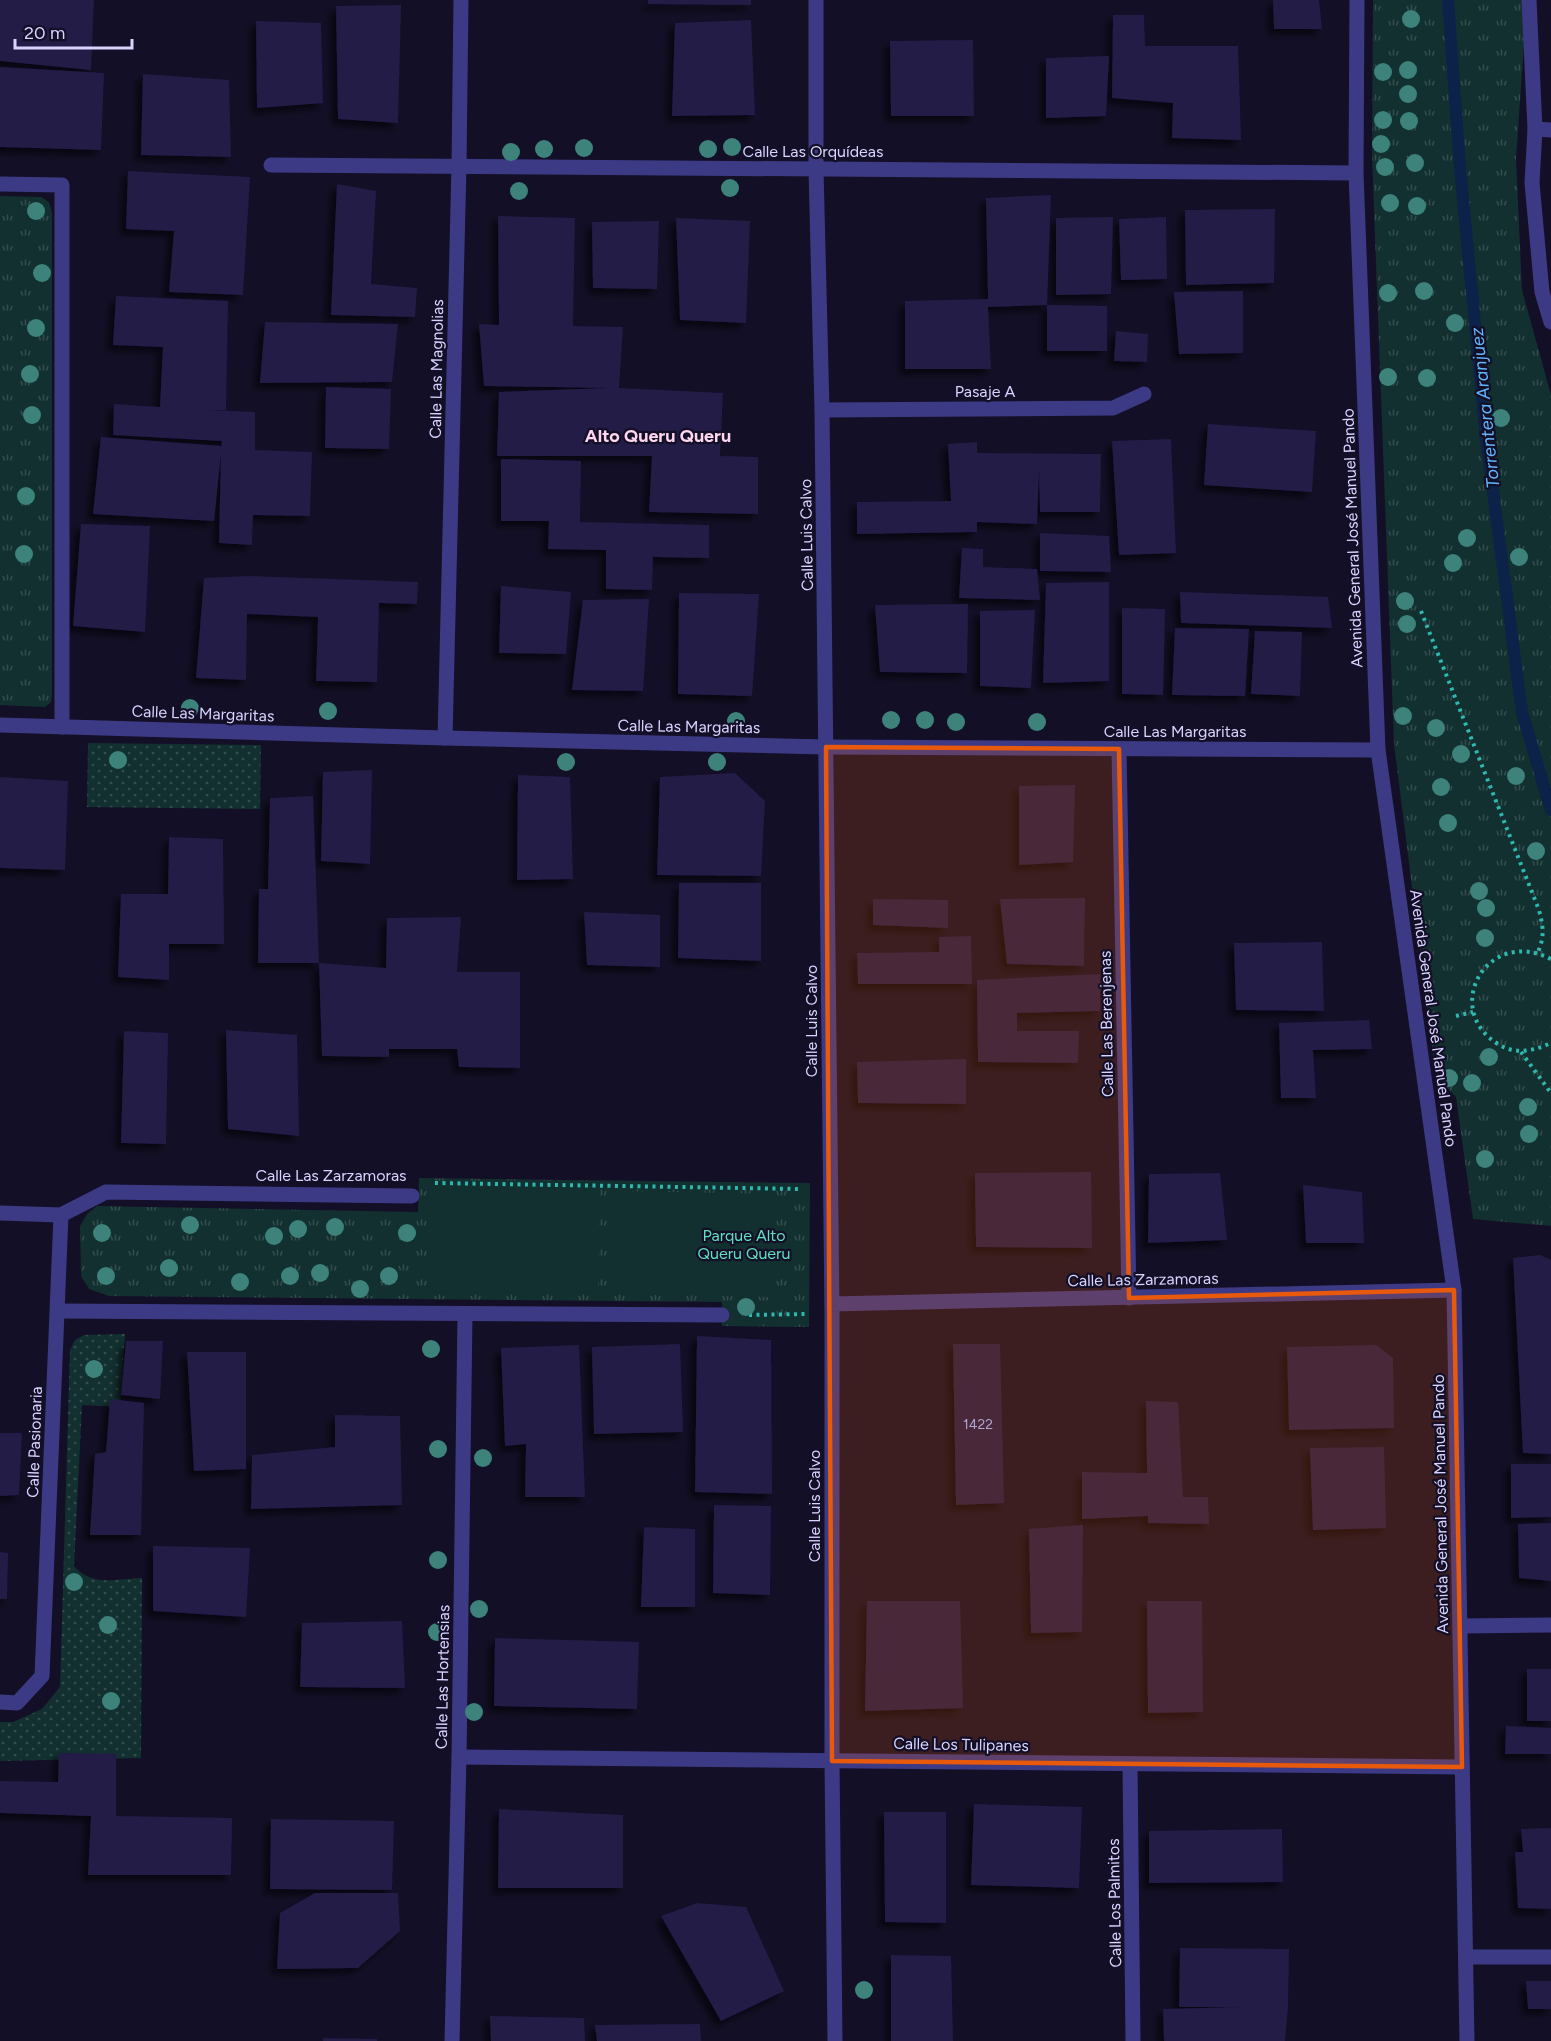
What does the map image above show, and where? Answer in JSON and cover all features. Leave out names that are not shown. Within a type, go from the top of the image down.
[{"type":"street","name":"Calle Las Magnolias","points":[[445,738],[459,166],[460,0]]},
{"type":"street","name":"Calle Luis Calvo","points":[[816,0],[816,169],[822,410],[832,1304],[832,1761],[835,2041]]},
{"type":"street","name":"Avenida General José Manuel Pando","points":[[1357,0],[1356,173],[1378,750],[1454,1290],[1467,2041]]},
{"type":"street","points":[[1529,0],[1535,129],[1532,183],[1542,292],[1551,322]]},
{"type":"street","points":[[1535,129],[1551,130]]},
{"type":"street","name":"Calle Las Orquídeas","points":[[271,165],[1356,173]]},
{"type":"street","points":[[0,184],[62,185],[62,727]]},
{"type":"street","name":"Pasaje A","points":[[822,410],[1113,408],[1144,394]]},
{"type":"street","name":"Calle Las Margaritas","points":[[0,725],[826,747],[1378,750]]},
{"type":"street","name":"Calle Las Berenjenas","points":[[1119,749],[1129,1298]]},
{"type":"street","name":"Calle Las Zarzamoras","points":[[60,1215],[106,1192],[412,1196]]},
{"type":"street","points":[[0,1213],[60,1215]]},
{"type":"street","name":"Calle Pasionaria","points":[[0,1702],[18,1703],[42,1676],[60,1215]]},
{"type":"street","name":"Calle Las Zarzamoras","points":[[832,1304],[1454,1290]]},
{"type":"street","points":[[58,1311],[722,1315]]},
{"type":"street","name":"Calle Las Hortensias","points":[[452,2041],[459,1757],[465,1314]]},
{"type":"street","points":[[1460,1626],[1551,1625]]},
{"type":"street","name":"Calle Los Tulipanes","points":[[459,1757],[1462,1767]]},
{"type":"street","name":"Calle Los Palmitos","points":[[1131,1765],[1133,2041]]},
{"type":"street","points":[[1467,1957],[1551,1957]]},
{"type":"path","points":[[1421,610],[1539,910],[1544,929],[1538,952]]},
{"type":"path","points":[[1551,959],[1538,952],[1520,950],[1503,954],[1488,963],[1478,978],[1472,995],[1473,1012],[1479,1028],[1490,1040],[1504,1048],[1520,1051],[1537,1050],[1551,1043]]},
{"type":"path","points":[[1456,1016],[1473,1012]]},
{"type":"path","points":[[1520,1051],[1551,1094]]},
{"type":"path","name":"Calle Las Zarzamoras","points":[[412,1196],[418,1183],[780,1188]]},
{"type":"highlighted area","points":[[826,747],[1119,749],[1129,1298],[1454,1290],[1462,1767],[832,1761]]},
{"type":"green space","points":[[1373,0],[1527,0],[1516,159],[1522,290],[1551,395],[1551,1226],[1473,1219],[1456,1097],[1436,1077],[1394,744],[1372,156]]},
{"type":"green space","points":[[0,196],[41,197],[49,202],[52,213],[52,693],[51,702],[45,707],[0,705]]},
{"type":"green space","points":[[88,743],[261,745],[260,809],[87,807]]},
{"type":"green space","name":"Parque Alto Queru Queru","points":[[419,1178],[810,1183],[809,1327],[722,1326],[722,1302],[109,1296],[89,1289],[81,1276],[80,1226],[87,1214],[97,1206],[418,1212]]},
{"type":"green space","points":[[429,1188],[599,1189],[598,1293],[428,1291]]},
{"type":"green space","points":[[613,1191],[772,1194],[771,1297],[611,1294]]},
{"type":"green space","points":[[125,1334],[120,1407],[82,1405],[74,1566],[81,1573],[96,1579],[142,1578],[141,1758],[0,1761],[0,1722],[13,1722],[42,1709],[60,1687],[70,1350],[75,1340],[84,1335]]},
{"type":"building","points":[[0,0],[94,0],[91,70],[0,61]]},
{"type":"building","points":[[648,0],[751,0],[751,5],[648,4]]},
{"type":"building","points":[[1273,0],[1319,0],[1322,29],[1274,29]]},
{"type":"building","points":[[401,5],[398,123],[338,119],[336,6]]},
{"type":"building","points":[[1113,15],[1144,15],[1145,46],[1238,46],[1241,140],[1172,138],[1173,103],[1112,98]]},
{"type":"building","points":[[751,20],[755,115],[672,116],[675,23]]},
{"type":"building","points":[[256,21],[321,23],[323,103],[257,108]]},
{"type":"building","points":[[973,40],[974,116],[891,116],[890,41]]},
{"type":"building","points":[[1109,56],[1106,116],[1046,118],[1046,58]]},
{"type":"building","points":[[0,67],[104,73],[101,150],[0,147]]},
{"type":"building","points":[[143,74],[229,80],[231,157],[141,155]]},
{"type":"building","points":[[128,171],[250,177],[243,295],[169,292],[174,231],[126,229]]},
{"type":"building","points":[[337,184],[376,191],[371,284],[417,288],[415,317],[331,315]]},
{"type":"building","points":[[1051,195],[1047,305],[988,307],[991,369],[905,369],[905,301],[988,299],[986,198]]},
{"type":"building","points":[[1275,209],[1274,283],[1186,285],[1185,210]]},
{"type":"building","points":[[498,216],[575,218],[573,326],[623,327],[619,388],[723,393],[720,456],[758,457],[758,514],[649,512],[652,456],[497,456],[499,392],[609,388],[484,386],[479,324],[499,325]]},
{"type":"building","points":[[1113,217],[1111,294],[1056,295],[1056,218]]},
{"type":"building","points":[[1166,217],[1167,279],[1121,280],[1119,219]]},
{"type":"building","points":[[676,218],[750,221],[746,323],[680,320]]},
{"type":"building","points":[[659,221],[657,289],[593,288],[592,222]]},
{"type":"building","points":[[1243,291],[1243,353],[1179,354],[1174,292]]},
{"type":"building","points":[[116,296],[228,301],[226,410],[209,410],[255,412],[255,450],[312,452],[310,516],[253,515],[252,545],[219,543],[221,453],[214,521],[93,514],[101,437],[221,446],[222,441],[113,435],[114,404],[160,407],[163,347],[113,345]]},
{"type":"building","points":[[1047,305],[1107,306],[1107,351],[1047,351]]},
{"type":"building","points":[[265,322],[398,324],[392,382],[260,383]]},
{"type":"building","points":[[1116,331],[1148,334],[1147,362],[1114,361]]},
{"type":"building","points":[[326,387],[391,389],[389,449],[325,448]]},
{"type":"building","points":[[1208,424],[1316,431],[1312,492],[1204,485]]},
{"type":"building","points":[[1171,439],[1176,553],[1119,555],[1112,441]]},
{"type":"building","points":[[977,442],[977,453],[1101,454],[1100,512],[1040,512],[1039,470],[1037,524],[977,522],[977,532],[857,534],[857,502],[951,501],[948,444]]},
{"type":"building","points":[[501,459],[581,461],[580,522],[709,525],[709,558],[653,557],[652,590],[606,589],[606,550],[548,549],[549,521],[501,521]]},
{"type":"building","points":[[81,524],[150,526],[145,632],[73,626]]},
{"type":"building","points":[[1040,533],[1109,536],[1111,572],[1040,571]]},
{"type":"building","points":[[962,548],[983,549],[983,567],[1037,569],[1040,600],[959,598]]},
{"type":"building","points":[[249,576],[418,582],[417,604],[379,603],[377,682],[316,681],[318,617],[247,614],[246,680],[196,678],[204,578]]},
{"type":"building","points":[[1109,582],[1109,681],[1043,683],[1046,583]]},
{"type":"building","points":[[501,586],[571,592],[566,654],[499,653]]},
{"type":"building","points":[[1180,592],[1328,597],[1332,628],[1181,623]]},
{"type":"building","points":[[679,593],[759,594],[752,696],[678,694]]},
{"type":"building","points":[[649,599],[643,691],[572,690],[583,600]]},
{"type":"building","points":[[968,604],[967,673],[880,672],[875,605]]},
{"type":"building","points":[[1122,608],[1165,609],[1163,695],[1122,694]]},
{"type":"building","points":[[1035,610],[1031,688],[980,686],[980,611]]},
{"type":"building","points":[[1175,628],[1249,629],[1245,696],[1172,695]]},
{"type":"building","points":[[1255,631],[1302,632],[1300,696],[1251,694]]},
{"type":"building","points":[[372,770],[370,864],[321,861],[323,772]]},
{"type":"building","points":[[735,773],[765,801],[761,876],[657,875],[660,777]]},
{"type":"building","points":[[518,775],[570,777],[573,879],[517,880]]},
{"type":"building","points":[[0,777],[68,781],[65,870],[0,868]]},
{"type":"building","points":[[1075,785],[1073,862],[1019,865],[1019,786]]},
{"type":"building","points":[[313,796],[319,963],[258,963],[259,889],[268,889],[270,798]]},
{"type":"building","points":[[169,837],[223,839],[224,944],[169,944],[169,980],[118,977],[121,894],[168,894]]},
{"type":"building","points":[[679,883],[761,883],[761,961],[678,958]]},
{"type":"building","points":[[1085,898],[1084,966],[1007,964],[1000,899]]},
{"type":"building","points":[[873,899],[948,900],[948,928],[873,925]]},
{"type":"building","points":[[584,912],[660,915],[660,967],[587,965]]},
{"type":"building","points":[[461,917],[457,972],[520,972],[520,1068],[459,1067],[457,1049],[389,1049],[389,1057],[322,1056],[319,963],[386,968],[387,918]]},
{"type":"building","points":[[971,936],[972,984],[858,984],[857,953],[939,952],[939,937]]},
{"type":"building","points":[[1322,942],[1324,1011],[1236,1010],[1234,943]]},
{"type":"building","points":[[1100,974],[1100,1011],[1017,1013],[1017,1031],[1079,1031],[1078,1063],[978,1062],[977,980]]},
{"type":"building","points":[[1369,1020],[1372,1049],[1313,1050],[1316,1098],[1281,1098],[1279,1023]]},
{"type":"building","points":[[226,1030],[297,1035],[299,1136],[228,1129]]},
{"type":"building","points":[[124,1031],[168,1033],[166,1144],[121,1143]]},
{"type":"building","points":[[966,1059],[966,1104],[858,1103],[857,1062]]},
{"type":"building","points":[[1091,1172],[1092,1248],[976,1247],[975,1173]]},
{"type":"building","points":[[1220,1173],[1227,1240],[1148,1243],[1149,1174]]},
{"type":"building","points":[[1303,1185],[1362,1192],[1364,1243],[1306,1243]]},
{"type":"building","points":[[1540,1255],[1551,1260],[1551,1454],[1523,1453],[1513,1258]]},
{"type":"building","points":[[697,1336],[771,1340],[772,1494],[695,1492]]},
{"type":"building","points":[[126,1341],[163,1341],[160,1399],[121,1395]]},
{"type":"building","points":[[680,1344],[683,1432],[594,1434],[592,1347]]},
{"type":"building","points":[[953,1344],[1000,1344],[1004,1503],[956,1505]]},
{"type":"building","points":[[579,1345],[585,1497],[525,1497],[526,1444],[505,1446],[501,1348]]},
{"type":"building","points":[[1376,1345],[1393,1358],[1394,1428],[1289,1430],[1287,1347]]},
{"type":"building","points":[[187,1352],[246,1352],[246,1469],[194,1471]]},
{"type":"building","points":[[110,1399],[144,1403],[141,1535],[90,1535],[95,1454],[106,1452]]},
{"type":"building","points":[[1146,1401],[1178,1402],[1183,1497],[1208,1497],[1209,1524],[1148,1523],[1148,1516],[1082,1519],[1082,1472],[1147,1473]]},
{"type":"building","points":[[335,1415],[400,1416],[402,1505],[251,1509],[252,1455],[335,1447]]},
{"type":"building","points":[[0,1433],[22,1433],[19,1495],[0,1496]]},
{"type":"building","points":[[1384,1447],[1386,1528],[1313,1530],[1310,1448]]},
{"type":"building","points":[[1511,1464],[1551,1464],[1551,1517],[1511,1518]]},
{"type":"building","points":[[714,1505],[771,1506],[770,1595],[713,1593]]},
{"type":"building","points":[[1551,1523],[1551,1581],[1519,1578],[1518,1524]]},
{"type":"building","points":[[1083,1525],[1082,1632],[1031,1633],[1029,1529]]},
{"type":"building","points":[[644,1527],[695,1529],[695,1607],[641,1607]]},
{"type":"building","points":[[153,1546],[250,1548],[246,1617],[153,1611]]},
{"type":"building","points":[[0,1552],[8,1553],[7,1599],[0,1599]]},
{"type":"building","points":[[867,1601],[960,1601],[963,1708],[865,1711]]},
{"type":"building","points":[[1147,1601],[1202,1601],[1203,1712],[1148,1713]]},
{"type":"building","points":[[402,1621],[405,1688],[300,1687],[302,1623]]},
{"type":"building","points":[[495,1638],[639,1642],[637,1709],[494,1706]]},
{"type":"building","points":[[1527,1669],[1551,1669],[1551,1721],[1527,1721]]},
{"type":"building","points":[[1506,1726],[1551,1728],[1551,1754],[1505,1754]]},
{"type":"building","points":[[59,1753],[116,1754],[116,1816],[232,1818],[231,1875],[88,1875],[91,1816],[0,1813],[0,1781],[58,1782]]},
{"type":"building","points":[[974,1804],[1082,1807],[1079,1888],[971,1885]]},
{"type":"building","points":[[499,1809],[623,1815],[623,1888],[498,1888]]},
{"type":"building","points":[[884,1812],[946,1812],[946,1923],[885,1922]]},
{"type":"building","points":[[271,1819],[394,1821],[392,1890],[270,1889]]},
{"type":"building","points":[[1551,1828],[1551,1909],[1518,1908],[1515,1852],[1523,1852],[1521,1829]]},
{"type":"building","points":[[1282,1829],[1283,1882],[1149,1883],[1149,1831]]},
{"type":"building","points":[[315,1893],[398,1893],[400,1931],[358,1968],[277,1969],[280,1913]]},
{"type":"building","points":[[697,1903],[746,1907],[784,1991],[721,2021],[661,1916]]},
{"type":"building","points":[[1180,1948],[1289,1949],[1285,2041],[1164,2041],[1163,2009],[1241,2007],[1179,2007]]},
{"type":"building","points":[[891,1955],[951,1956],[953,2041],[891,2041]]},
{"type":"building","points":[[1526,1981],[1551,1981],[1551,2009],[1528,2009]]},
{"type":"building","points":[[490,2016],[584,2018],[585,2041],[491,2041]]},
{"type":"building","points":[[700,2024],[701,2041],[597,2041],[595,2025]]},
{"type":"building","points":[[323,2038],[377,2039],[377,2041],[323,2041]]},
{"type":"waterway","name":"Torrentera Aranjuez","points":[[1448,0],[1460,168],[1486,439],[1522,712],[1551,810]]},
{"type":"district","name":"Alto Queru Queru","points":[[658,436]]}]
